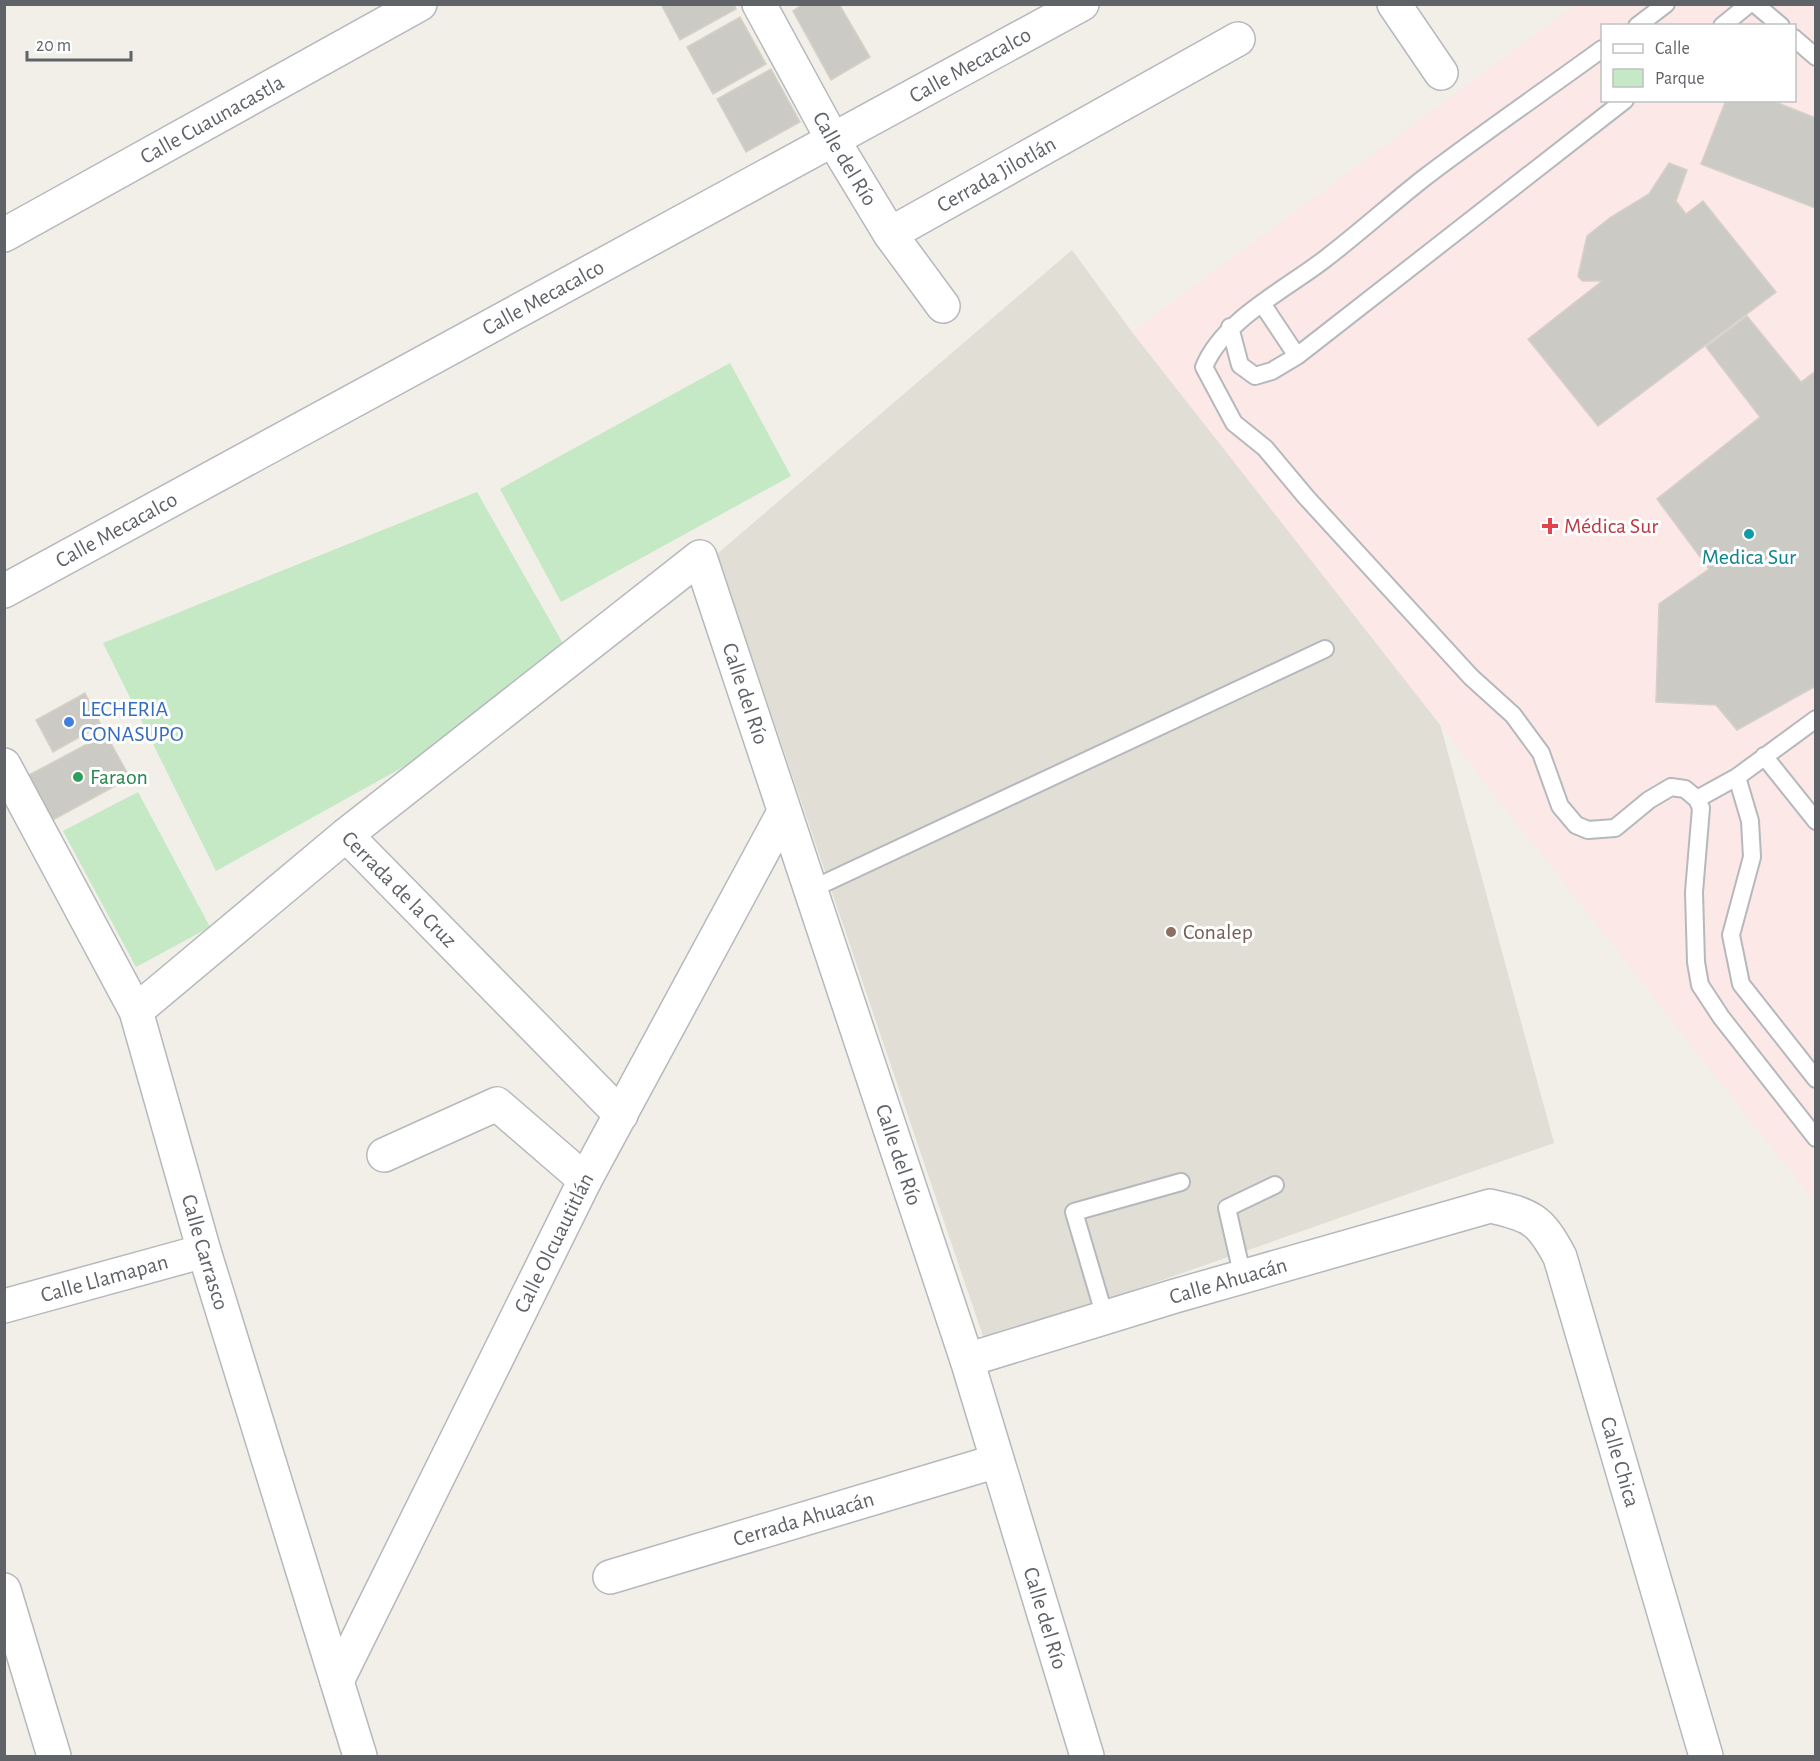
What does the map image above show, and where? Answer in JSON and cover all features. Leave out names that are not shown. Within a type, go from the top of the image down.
[{"type":"street","name":"Calle Cuaunacastla","points":[[4,235],[420,4]]},
{"type":"street","name":"Calle del Río","points":[[759,4],[834,140],[890,234],[943,306]]},
{"type":"street","name":"Calle Mecacalco","points":[[4,591],[1082,4]]},
{"type":"street","points":[[1394,4],[1441,73]]},
{"type":"street","name":"Cerrada Jilotlán","points":[[890,234],[1238,39]]},
{"type":"street","name":"Calle del Río","points":[[346,835],[700,557],[967,1360],[1087,1756]]},
{"type":"street","name":"Calle Carrasco","points":[[4,765],[136,1011],[204,1251],[360,1756]]},
{"type":"street","name":"Calle Olcuautitlán","points":[[337,1680],[585,1180],[784,812]]},
{"type":"street","name":"Cerrada de la Cruz","points":[[136,1011],[346,835],[621,1115]]},
{"type":"street","points":[[384,1155],[497,1104],[585,1180]]},
{"type":"street","name":"Calle Ahuacán","points":[[967,1360],[1105,1317],[1490,1206]]},
{"type":"street","name":"Calle Chica","points":[[1490,1206],[1523,1213],[1546,1231],[1560,1257],[1706,1756]]},
{"type":"street","name":"Calle Llamapan","points":[[4,1306],[204,1251]]},
{"type":"street","name":"Cerrada Ahuacán","points":[[610,1577],[997,1461]]},
{"type":"street","points":[[4,1590],[54,1756]]},
{"type":"lane","points":[[1639,24],[1666,4]]},
{"type":"lane","points":[[1724,24],[1749,4]]},
{"type":"lane","points":[[1755,4],[1779,24]]},
{"type":"lane","points":[[1796,40],[1815,57]]},
{"type":"lane","points":[[1601,50],[1470,144],[1326,259],[1230,327],[1212,349],[1204,367],[1234,423],[1265,448],[1306,497],[1471,677],[1513,715],[1540,753],[1560,806],[1576,825],[1588,830],[1614,828],[1649,800],[1671,787],[1685,789],[1697,799],[1701,808],[1694,892],[1696,962],[1700,985],[1721,1017],[1815,1138]]},
{"type":"lane","points":[[1230,327],[1240,365],[1255,376],[1272,371],[1297,356],[1622,102]]},
{"type":"lane","points":[[1263,305],[1297,356]]},
{"type":"lane","points":[[810,890],[1325,649]]},
{"type":"lane","points":[[1697,799],[1737,777],[1815,719]]},
{"type":"lane","points":[[1764,756],[1815,821]]},
{"type":"lane","points":[[1737,777],[1750,821],[1752,857],[1731,935],[1741,984],[1815,1079]]},
{"type":"lane","points":[[1105,1317],[1074,1212],[1181,1182]]},
{"type":"lane","points":[[1243,1278],[1227,1208],[1275,1185]]},
{"type":"shaded area","name":"Médica Sur","points":[[1575,5],[1815,5],[1815,1203],[1132,332]]},
{"type":"shaded area","name":"Conalep","points":[[1072,250],[1132,332],[1439,720],[1554,1143],[985,1342],[717,554]]},
{"type":"green space","points":[[730,363],[791,476],[561,602],[500,489]]},
{"type":"green space","points":[[477,492],[578,670],[216,871],[103,643]]},
{"type":"green space","points":[[138,792],[210,927],[136,967],[63,831]]},
{"type":"building","points":[[661,4],[734,4],[736,9],[680,40]]},
{"type":"building","points":[[803,4],[839,4],[870,57],[831,80],[793,11]]},
{"type":"building","points":[[740,17],[766,64],[713,94],[687,47]]},
{"type":"building","points":[[771,69],[800,122],[746,152],[717,99]]},
{"type":"building","points":[[1725,102],[1775,102],[1816,118],[1815,208],[1701,164]]},
{"type":"building","points":[[1669,163],[1687,170],[1676,201],[1686,214],[1703,201],[1776,292],[1598,426],[1528,339],[1602,281],[1582,281],[1578,276],[1587,236],[1611,217],[1649,194]]},
{"type":"building","name":"Medica Sur","points":[[1747,316],[1801,382],[1816,371],[1816,686],[1737,730],[1716,705],[1656,702],[1659,604],[1709,569],[1657,499],[1760,417],[1706,347]]},
{"type":"building","name":"LECHERIA CONASUPO","points":[[85,693],[101,725],[53,752],[36,720]]},
{"type":"building","name":"Faraon","points":[[106,734],[130,778],[51,821],[27,776]]},
{"type":"place","name":"Médica Sur","points":[[1550,526]]},
{"type":"place","name":"Medica Sur","points":[[1749,534]]},
{"type":"place","name":"LECHERIA CONASUPO","points":[[69,722]]},
{"type":"place","name":"Faraon","points":[[78,777]]},
{"type":"place","name":"Conalep","points":[[1171,932]]}]
